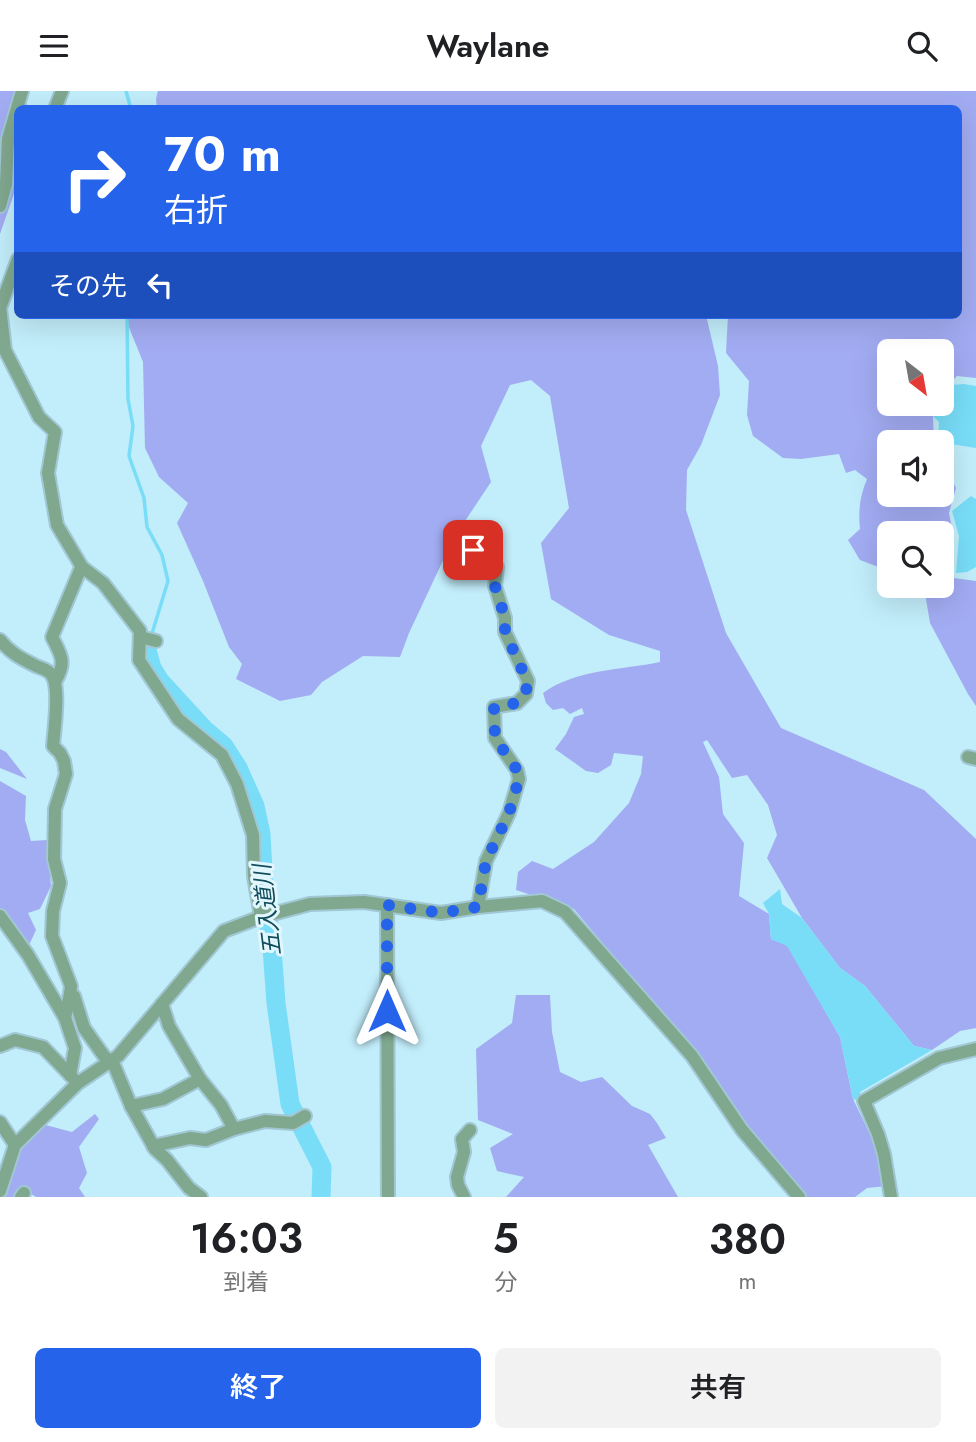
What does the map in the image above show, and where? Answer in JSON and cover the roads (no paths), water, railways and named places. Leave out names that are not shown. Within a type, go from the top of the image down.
[{"type":"street","points":[[0,206],[6,184],[8,139],[14,118]]},
{"type":"street","points":[[14,270],[0,308],[5,350],[39,417],[55,432],[48,473],[57,525],[82,567],[103,583],[140,631],[139,660],[178,719],[222,755],[237,784],[253,835],[254,876],[261,918]]},
{"type":"street","points":[[473,550],[490,558],[497,567],[495,586],[505,618],[505,632],[527,681],[526,694],[517,703],[494,707],[495,738],[517,770],[519,779],[509,813],[486,861],[478,907]]},
{"type":"street","points":[[55,682],[62,671],[62,656],[52,637],[82,567]]},
{"type":"street","points":[[140,637],[156,641]]},
{"type":"street","points":[[0,640],[17,657],[50,673],[55,682],[53,746],[64,761],[66,774],[55,809],[54,859],[60,883],[53,911],[52,936],[71,986],[65,1019]]},
{"type":"street","points":[[0,1191],[15,1145],[74,1079],[118,1056],[224,931],[310,904],[363,902],[441,913],[542,901],[565,912],[692,1056],[742,1130],[799,1197]]},
{"type":"street","points":[[387,905],[388,1197]]},
{"type":"street","points":[[0,916],[28,955],[65,1019],[75,1048],[74,1079]]},
{"type":"street","points":[[71,994],[84,1028],[114,1065],[131,1106],[153,1146],[188,1188],[201,1197]]},
{"type":"street","points":[[162,1004],[169,1026],[234,1129]]},
{"type":"street","points":[[0,1047],[15,1040],[43,1047],[74,1079]]},
{"type":"street","points":[[891,1197],[881,1144],[864,1101],[939,1058],[976,1049]]},
{"type":"street","points":[[131,1106],[163,1100],[200,1079]]},
{"type":"street","points":[[153,1146],[190,1138],[206,1140],[265,1121],[293,1123],[305,1116]]},
{"type":"street","points":[[0,1122],[15,1145]]},
{"type":"street","points":[[464,1197],[457,1177],[464,1152],[462,1139],[470,1130]]},
{"type":"waterway","points":[[126,91],[130,105]]},
{"type":"waterway","points":[[127,319],[128,399],[133,426],[129,456],[144,498],[147,527],[162,555],[168,581],[147,650]]},
{"type":"waterway","name":"五入道川","points":[[147,650],[152,668],[160,681],[204,729],[224,746],[238,768],[255,806],[261,834],[276,1003],[290,1104],[322,1167],[321,1197]]}]
